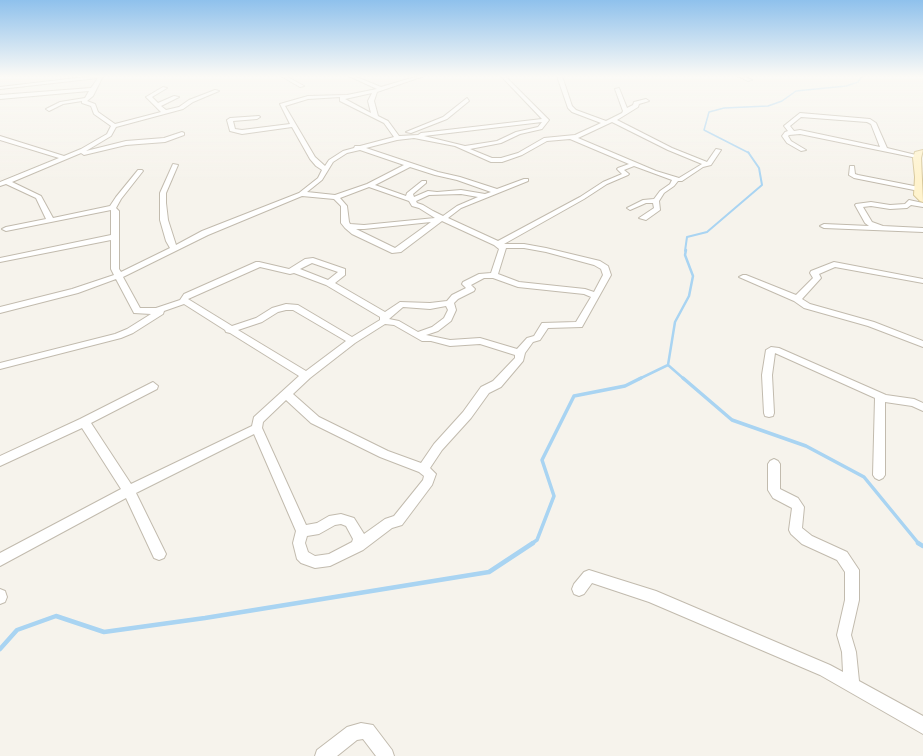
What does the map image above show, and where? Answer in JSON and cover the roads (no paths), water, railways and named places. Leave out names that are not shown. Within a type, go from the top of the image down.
[{"type":"street","points":[[95,111],[114,126]]},
{"type":"street","points":[[3,183],[76,154],[109,135],[114,126],[171,111]]},
{"type":"street","points":[[285,111],[315,161],[326,170]]},
{"type":"street","points":[[371,111],[386,122],[397,136]]},
{"type":"street","points":[[0,310],[75,291],[118,277],[205,233],[301,194],[320,179],[331,161],[345,152],[434,123],[455,111]]},
{"type":"street","points":[[537,111],[546,120]]},
{"type":"street","points":[[575,111],[604,122]]},
{"type":"street","points":[[414,136],[464,148],[486,158],[496,160],[520,154],[546,139],[572,138],[624,114],[626,111]]},
{"type":"street","points":[[791,132],[787,126],[800,115],[868,120],[873,123],[884,149]]},
{"type":"street","points":[[257,117],[230,120],[232,130],[242,132],[293,125]]},
{"type":"street","points":[[611,119],[670,149],[708,164]]},
{"type":"street","points":[[397,136],[414,136],[546,120]]},
{"type":"street","points":[[464,148],[499,142],[518,133],[540,128],[546,120]]},
{"type":"street","points":[[803,150],[789,142],[785,136],[787,133],[791,132],[920,155],[921,187],[919,195],[923,199]]},
{"type":"street","points":[[76,154],[126,143],[165,140],[182,134]]},
{"type":"street","points":[[0,138],[66,158]]},
{"type":"street","points":[[572,138],[634,164],[680,180],[701,166],[708,164],[718,150]]},
{"type":"street","points":[[357,147],[437,174],[458,178],[498,192]]},
{"type":"street","points":[[499,244],[582,198],[605,183],[626,174],[620,169],[634,164]]},
{"type":"street","points":[[175,165],[163,193],[163,203],[164,220],[170,241],[175,249]]},
{"type":"street","points":[[301,194],[336,197],[369,185],[409,165]]},
{"type":"street","points":[[852,168],[852,175],[856,177],[921,187]]},
{"type":"street","points":[[140,171],[118,198],[113,208],[115,211],[115,269],[134,307],[140,312],[157,311],[185,302],[306,376]]},
{"type":"street","points":[[643,218],[658,209],[656,201],[662,192],[676,179]]},
{"type":"street","points":[[336,197],[344,206],[345,223],[348,226],[355,232],[396,251],[459,207],[526,180]]},
{"type":"street","points":[[423,469],[438,447],[466,415],[485,390],[497,384],[520,359],[520,352],[530,340],[537,338],[545,325],[579,325],[607,275],[605,268],[598,263],[546,250],[499,244],[441,220],[421,206],[415,205],[409,194],[424,182]]},
{"type":"street","points":[[3,183],[39,197],[51,221]]},
{"type":"street","points":[[369,185],[412,200],[428,193],[437,194],[461,192],[486,196]]},
{"type":"street","points":[[630,208],[645,201],[656,201]]},
{"type":"street","points":[[884,230],[869,223],[858,205],[871,204],[890,207],[907,206],[909,202],[923,204]]},
{"type":"street","points":[[6,229],[113,208]]},
{"type":"street","points":[[348,226],[364,227],[441,220]]},
{"type":"street","points":[[824,226],[884,230],[923,230]]},
{"type":"street","points":[[0,260],[114,238]]},
{"type":"street","points":[[494,275],[503,249],[499,244]]},
{"type":"street","points":[[185,302],[184,298],[187,296],[259,264],[286,272],[294,270],[308,261],[313,260],[342,271],[342,274],[329,283]]},
{"type":"street","points":[[797,299],[817,278],[814,273],[834,264],[923,281]]},
{"type":"street","points":[[294,270],[329,283],[384,319],[396,323],[422,338],[431,338],[446,343],[480,341],[515,352],[520,352]]},
{"type":"street","points":[[287,395],[315,420],[384,454],[423,469],[430,474],[428,482],[398,521],[389,523],[358,546],[330,560],[315,562],[306,559],[302,555],[299,543],[302,531],[257,428],[258,420],[306,376],[352,340],[384,319],[403,304],[430,306],[450,303],[455,298],[471,289],[466,284],[482,276],[494,275],[518,284],[585,292],[596,296]]},
{"type":"street","points":[[743,277],[797,299],[807,306],[871,324],[923,344]]},
{"type":"street","points":[[417,335],[435,329],[448,319],[452,310],[450,303]]},
{"type":"street","points":[[0,366],[118,336],[169,307]]},
{"type":"street","points":[[229,330],[259,320],[275,310],[286,307],[295,307],[352,340]]},
{"type":"street","points":[[139,325],[140,312]]},
{"type":"street","points":[[769,413],[767,375],[770,350],[776,350],[884,398],[914,403],[923,407]]},
{"type":"street","points":[[0,461],[84,422],[153,386]]},
{"type":"street","points":[[879,475],[879,404],[880,400],[884,398]]},
{"type":"street","points":[[84,422],[129,491],[159,554]]},
{"type":"street","points":[[0,560],[129,491],[257,428]]},
{"type":"street","points":[[774,464],[774,490],[777,494],[794,502],[798,507],[795,530],[807,540],[842,556],[852,570],[852,600],[844,635],[849,652],[852,684]]},
{"type":"street","points":[[302,531],[319,528],[333,520],[345,520],[350,522],[358,532],[360,538],[358,546]]},
{"type":"street","points":[[579,589],[589,576],[651,596],[825,670],[852,684],[923,726]]},
{"type":"street","points":[[323,756],[353,733],[367,731],[386,756]]},
{"type":"waterway","points":[[712,111],[709,112],[704,130],[749,153]]},
{"type":"waterway","points":[[685,251],[687,237],[707,232],[762,185],[759,168],[749,153]]},
{"type":"waterway","points":[[668,365],[675,322],[689,296],[693,276],[685,255],[686,250]]},
{"type":"waterway","points":[[639,379],[668,365]]},
{"type":"waterway","points":[[668,365],[684,379]]},
{"type":"waterway","points":[[683,378],[732,420],[806,446],[864,477],[918,543]]},
{"type":"waterway","points":[[531,544],[537,540],[554,496],[542,460],[574,396],[625,386],[639,379]]},
{"type":"waterway","points":[[0,649],[17,630],[56,616],[104,632],[205,618],[489,572],[533,543]]},
{"type":"waterway","points":[[918,543],[923,546]]}]
